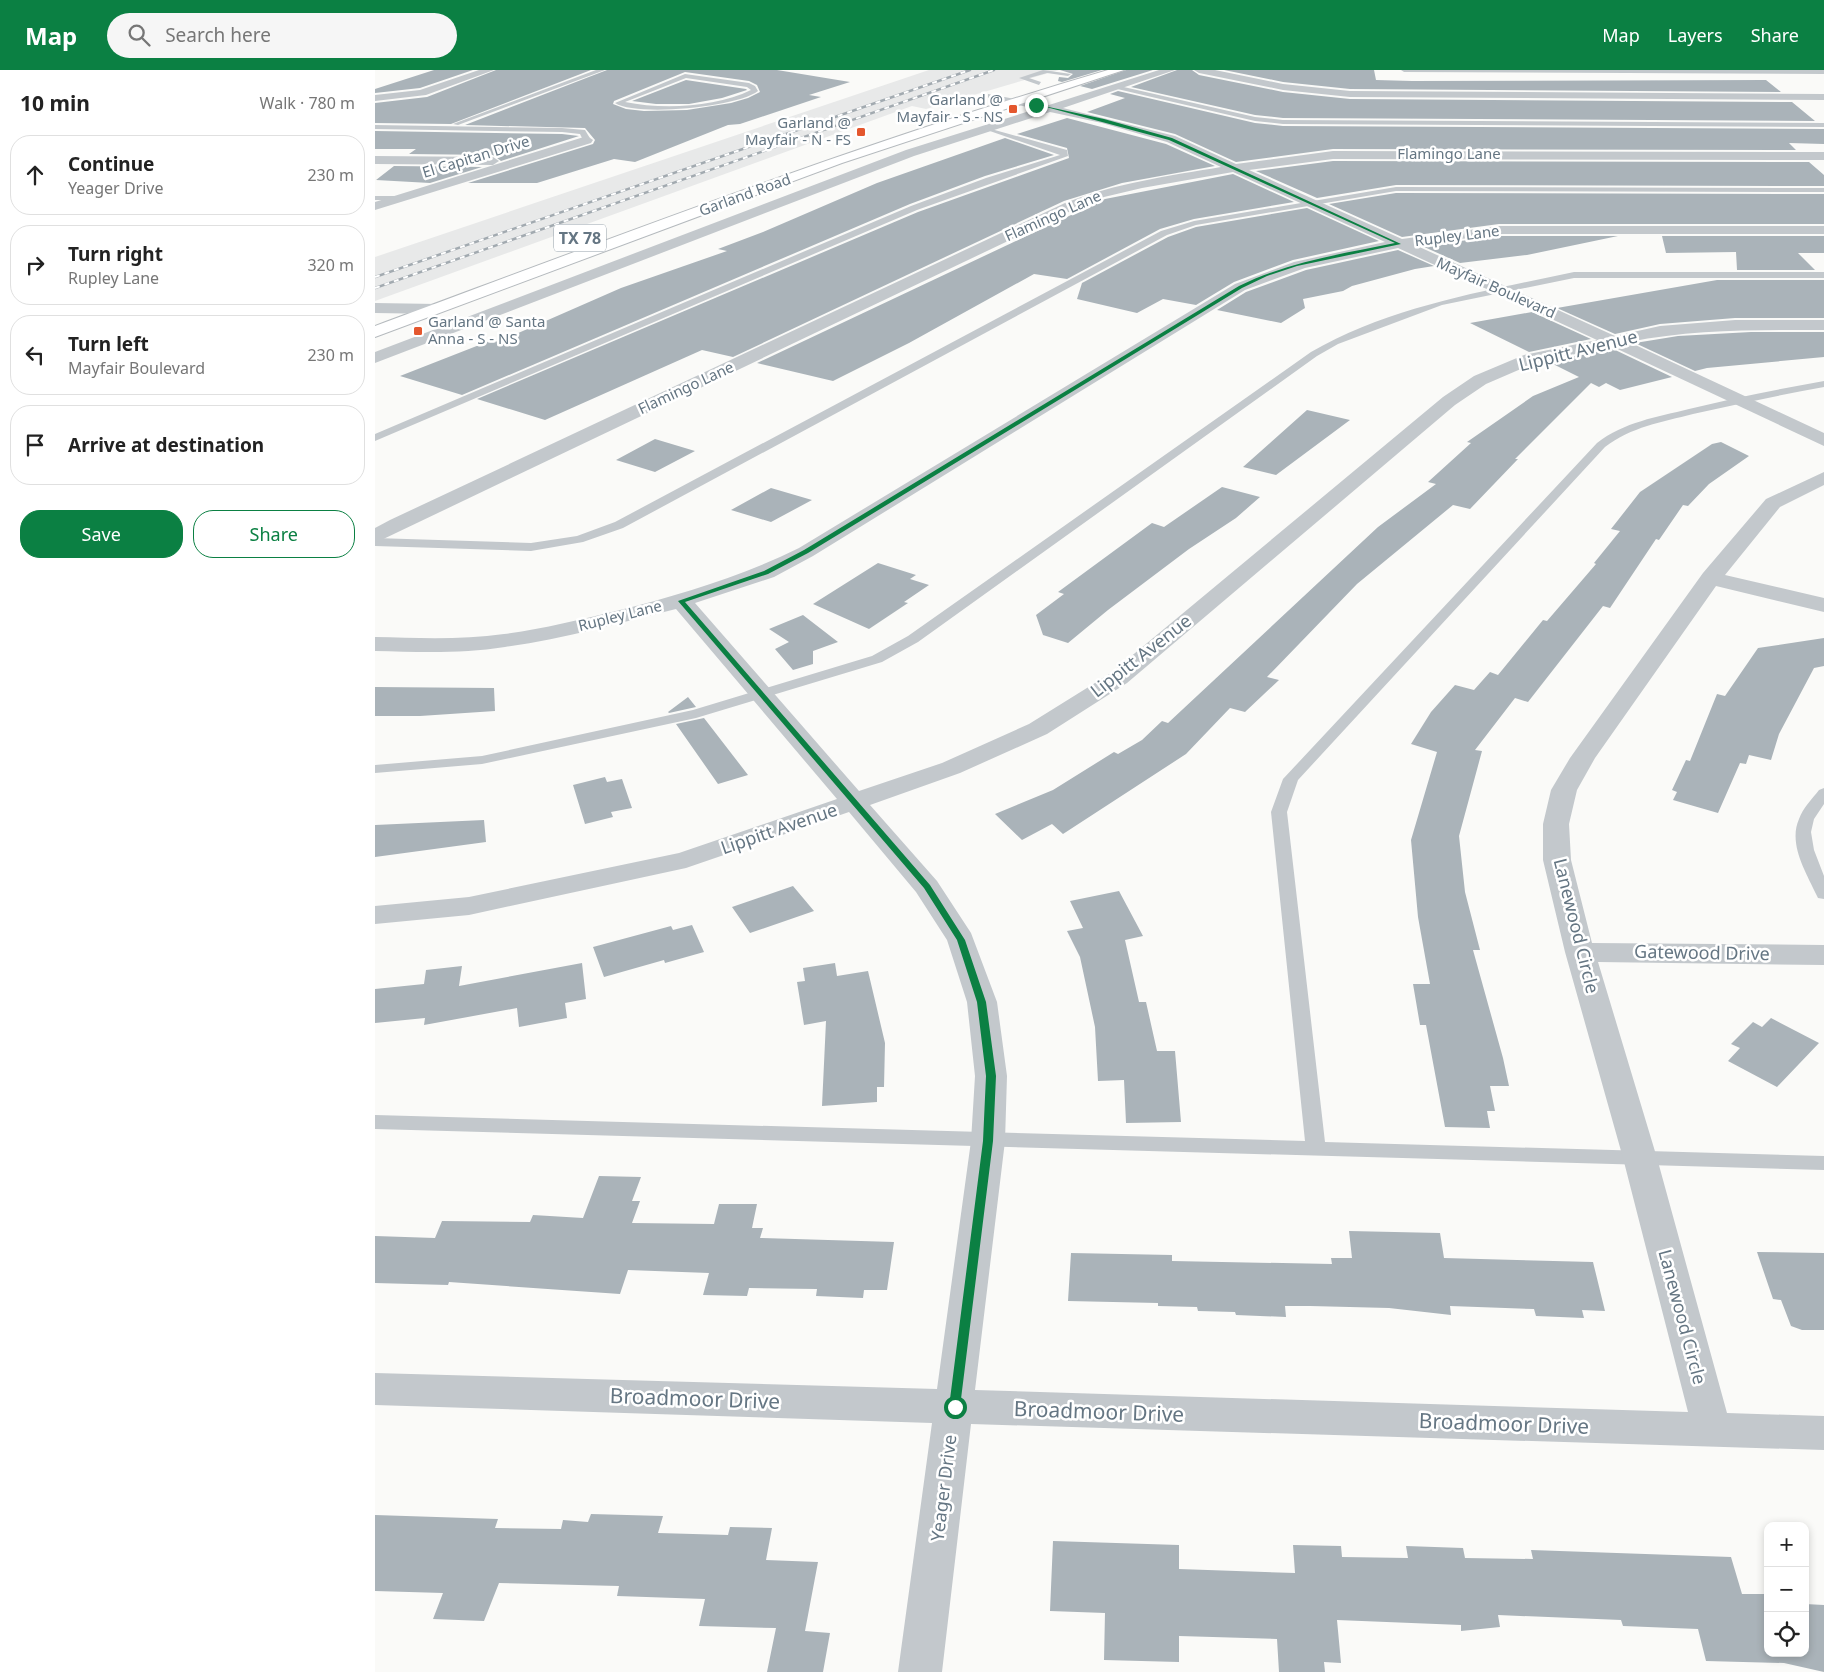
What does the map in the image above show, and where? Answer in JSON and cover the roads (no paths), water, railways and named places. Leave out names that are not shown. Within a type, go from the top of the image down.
[{"type":"main road","points":[[863,138],[992,96],[1083,70]]},
{"type":"main road","name":"Garland Road","points":[[375,332],[739,197],[1017,101],[1119,70]]},
{"type":"main road","points":[[706,192],[739,197]]},
{"type":"main road","points":[[379,310],[431,292]]},
{"type":"street","points":[[375,98],[427,91],[489,70]]},
{"type":"street","points":[[375,358],[910,153],[1049,107],[1170,70]]},
{"type":"street","points":[[1199,70],[1283,87],[1350,94],[1824,97]]},
{"type":"street","name":"Mayfair Boulevard","points":[[992,96],[1049,107],[1147,131],[1236,168],[1824,440]]},
{"type":"street","name":"El Capitan Drive","points":[[375,206],[587,140]]},
{"type":"street","name":"Flamingo Lane","points":[[375,537],[406,520],[1070,206],[1100,194],[1142,184],[1236,168],[1333,155],[1384,153],[1824,156]]},
{"type":"street","points":[[375,160],[519,161]]},
{"type":"street","name":"Rupley Lane","points":[[375,644],[431,645],[503,641],[566,630],[681,601],[766,572],[806,552],[1240,287],[1265,275],[1296,265],[1462,233],[1535,229],[1824,230]]},
{"type":"street","points":[[379,310],[437,310]]},
{"type":"street","name":"Lippitt Avenue","points":[[375,915],[469,906],[676,863],[855,804],[951,768],[1038,729],[1119,678],[1449,401],[1481,380],[1530,360],[1660,331],[1693,327],[1824,325]]},
{"type":"street","name":"Lanewood Circle","points":[[1712,1430],[1640,1158],[1580,952],[1557,860],[1556,824],[1564,790],[1583,758],[1711,578],[1773,503],[1798,489],[1824,478]]},
{"type":"street","points":[[1711,578],[1824,605]]},
{"type":"street","name":"Yeager Drive","points":[[681,601],[927,887],[961,940],[982,1002],[991,1076],[988,1141],[920,1672]]},
{"type":"street","name":"Gatewood Drive","points":[[1580,952],[1824,955]]},
{"type":"street","name":"Broadmoor Drive","points":[[375,1389],[1824,1433]]},
{"type":"lane","points":[[447,128],[602,70]]},
{"type":"lane","points":[[685,76],[749,86],[755,91],[726,102],[713,104],[637,106],[617,103],[699,70]]},
{"type":"lane","points":[[1039,82],[1022,78],[1049,70],[1068,74]]},
{"type":"lane","points":[[1405,70],[1824,72]]},
{"type":"lane","points":[[1115,87],[1255,119],[1283,122],[1824,125]]},
{"type":"lane","points":[[375,127],[573,130],[582,132],[587,140]]},
{"type":"lane","points":[[375,438],[914,208],[989,180],[1064,156],[1065,152],[986,128]]},
{"type":"lane","points":[[375,542],[531,547],[579,539],[619,525],[1164,233],[1194,223],[1396,189],[1824,190]]},
{"type":"lane","points":[[375,198],[399,198]]},
{"type":"lane","points":[[375,769],[481,760],[697,714],[877,659],[913,639],[1314,354],[1335,342],[1441,303],[1499,289],[1582,274],[1824,275]]},
{"type":"lane","points":[[1316,1148],[1279,812],[1291,779],[1601,445],[1615,434],[1635,425],[1739,400],[1824,384]]},
{"type":"lane","points":[[1824,793],[1805,822],[1804,840],[1809,859],[1824,894]]},
{"type":"lane","points":[[375,1122],[988,1141],[1316,1148],[1824,1163]]},
{"type":"railway","points":[[375,277],[970,70]]},
{"type":"railway","points":[[375,288],[994,70]]},
{"type":"place","name":"Garland @ Mayfair - S - NS","points":[[1013,109]]},
{"type":"place","name":"Garland @ Mayfair - N - FS","points":[[861,132]]},
{"type":"place","name":"Garland @ Santa Anna - S - NS","points":[[418,331]]}]
